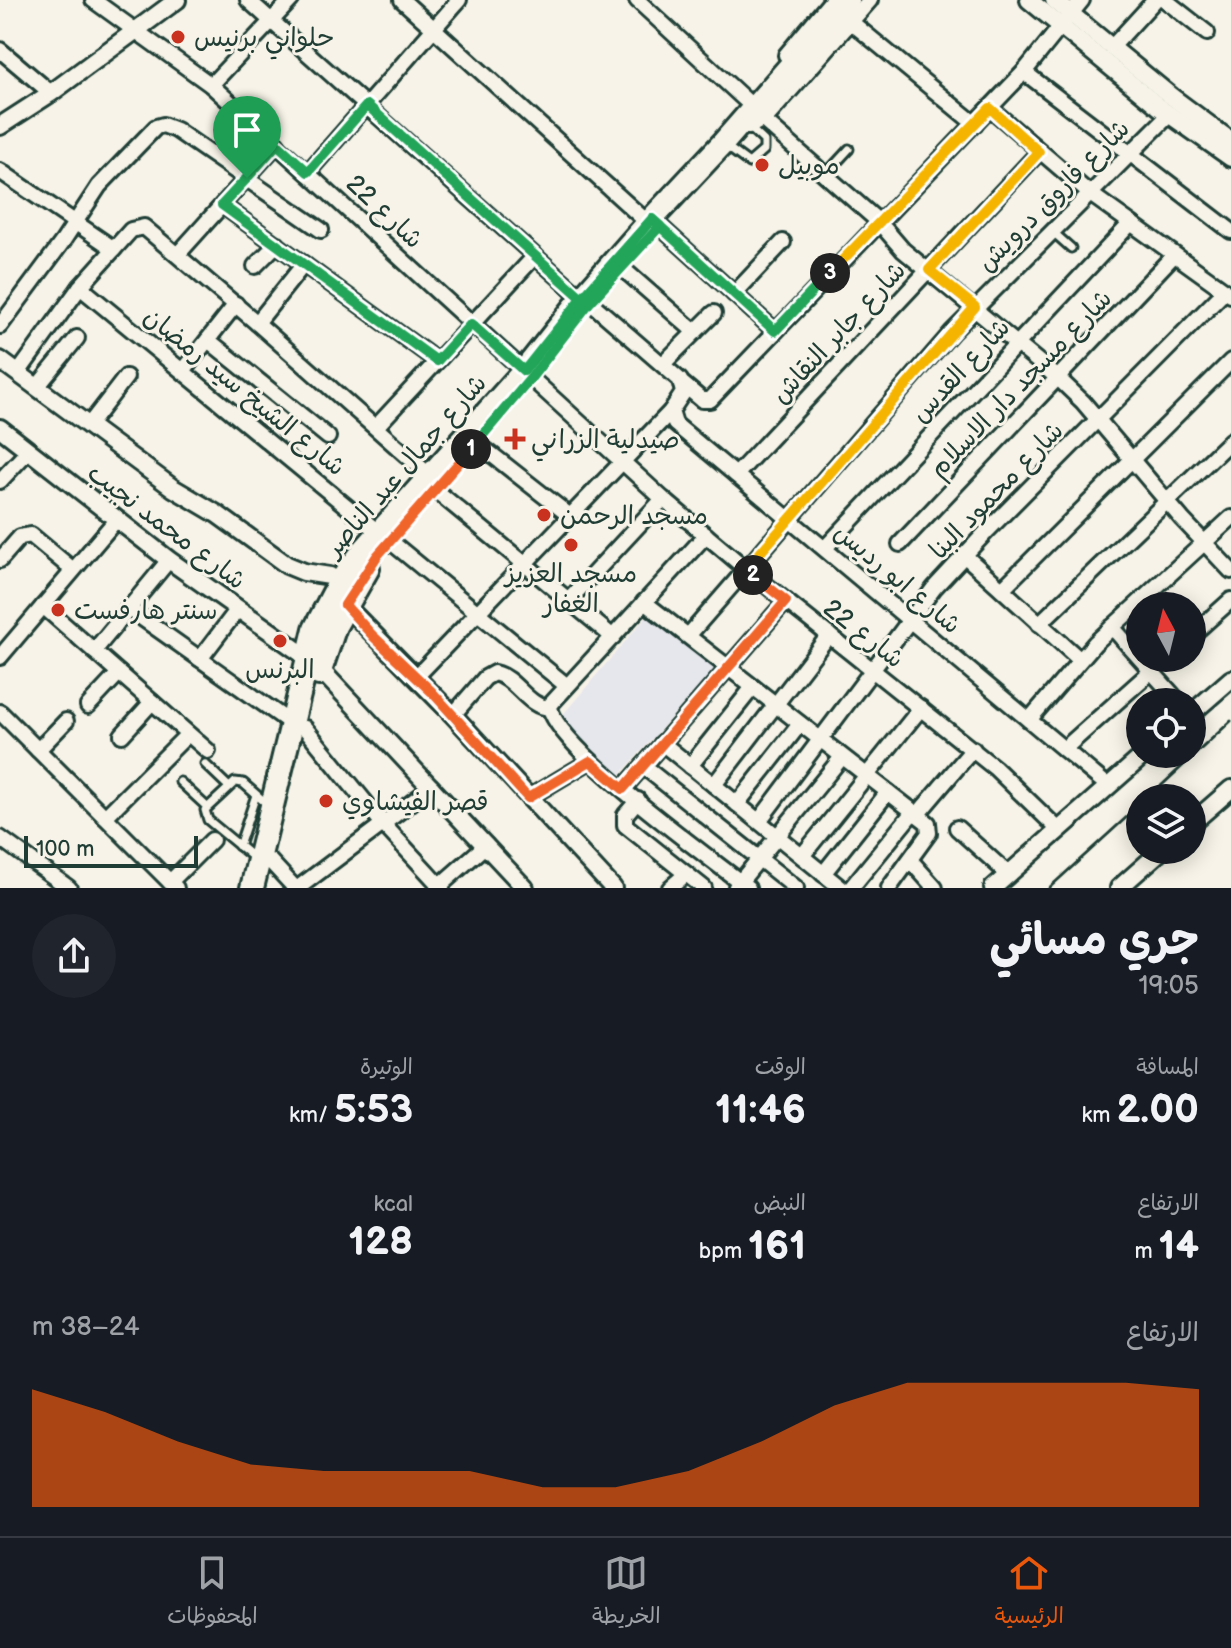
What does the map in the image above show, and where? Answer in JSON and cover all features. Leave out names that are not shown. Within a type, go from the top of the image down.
[{"type":"main road","name":"شارع جمال عبد الناصر","points":[[753,114],[858,0]]},
{"type":"main road","name":"شارع جمال عبد الناصر","points":[[432,482],[477,443],[586,300],[653,222],[727,146],[837,5]]},
{"type":"main road","name":"شارع جمال عبد الناصر","points":[[586,300],[622,268],[653,222]]},
{"type":"main road","name":"شارع جمال عبد الناصر","points":[[252,888],[264,861],[314,663],[342,594],[365,571],[385,537],[528,375]]},
{"type":"main road","name":"شارع جمال عبد الناصر","points":[[264,888],[264,801],[298,726]]},
{"type":"street","name":"شارع 22","points":[[93,0],[211,85],[663,499],[973,749],[1018,787],[1059,830]]},
{"type":"street","points":[[0,126],[51,93],[177,0]]},
{"type":"street","points":[[248,0],[702,400],[710,400],[975,124],[1024,72],[1082,0]]},
{"type":"street","points":[[211,85],[291,0]]},
{"type":"street","points":[[402,0],[775,331]]},
{"type":"street","points":[[308,172],[459,0]]},
{"type":"street","points":[[637,0],[753,114],[879,222],[903,250],[1058,378],[1231,571]]},
{"type":"street","points":[[837,5],[870,0]]},
{"type":"street","points":[[1029,0],[1112,47],[1168,107],[1231,141]]},
{"type":"street","points":[[1054,0],[1065,20],[1231,158]]},
{"type":"street","points":[[1112,47],[1155,0]]},
{"type":"street","points":[[1165,0],[1207,33]]},
{"type":"street","points":[[837,5],[975,124]]},
{"type":"street","points":[[0,50],[51,93]]},
{"type":"street","points":[[1024,72],[1231,231]]},
{"type":"street","name":"شارع فاروق درويش","points":[[688,636],[975,307],[1129,154],[1168,107]]},
{"type":"street","points":[[990,108],[1089,193],[1228,293]]},
{"type":"street","points":[[0,326],[107,176],[156,127],[163,125],[176,130],[321,230]]},
{"type":"street","points":[[178,254],[277,144]]},
{"type":"street","name":"شارع جابر النقاش","points":[[736,475],[1039,152]]},
{"type":"street","points":[[0,171],[114,249]]},
{"type":"street","points":[[222,205],[437,361]]},
{"type":"street","name":"شارع القدس","points":[[825,548],[1130,224]]},
{"type":"street","points":[[18,373],[80,287],[131,230],[144,227],[236,304],[376,427],[432,482],[613,637]]},
{"type":"street","points":[[734,294],[783,242]]},
{"type":"street","points":[[255,266],[277,244]]},
{"type":"street","name":"شارع مسجد دار الاسلام","points":[[900,544],[1174,255]]},
{"type":"street","points":[[376,427],[535,256]]},
{"type":"street","points":[[257,323],[304,264]]},
{"type":"street","points":[[622,268],[695,332]]},
{"type":"street","name":"شارع الشيخ سيد رمضان","points":[[80,287],[567,686]]},
{"type":"street","name":"شارع محمود البنا","points":[[759,821],[934,588],[1228,293]]},
{"type":"street","points":[[183,371],[236,304]]},
{"type":"street","points":[[663,364],[714,313]]},
{"type":"street","points":[[37,387],[77,338]]},
{"type":"street","points":[[208,340],[328,437]]},
{"type":"street","points":[[0,360],[173,488],[217,514],[287,565],[304,572],[330,576],[342,594],[416,677],[613,888]]},
{"type":"street","points":[[1002,589],[1132,460],[1228,371]]},
{"type":"street","points":[[89,425],[126,377]]},
{"type":"street","points":[[416,677],[671,411],[681,398],[683,384]]},
{"type":"street","name":"شارع ابو رديس","points":[[671,411],[675,424],[1108,786]]},
{"type":"street","name":"شارع محمد نجيب","points":[[0,428],[169,560],[314,663],[525,888]]},
{"type":"street","points":[[1039,624],[1231,440]]},
{"type":"street","points":[[477,443],[570,516]]},
{"type":"street","points":[[0,481],[28,451]]},
{"type":"street","points":[[569,600],[663,499]]},
{"type":"street","points":[[1029,720],[1079,659],[1231,518]]},
{"type":"street","points":[[0,657],[116,520]]},
{"type":"street","points":[[0,560],[20,537],[31,535],[73,570]]},
{"type":"street","points":[[550,708],[706,535]]},
{"type":"street","points":[[964,555],[1079,659]]},
{"type":"street","points":[[94,651],[169,560]]},
{"type":"street","points":[[1206,622],[1231,600]]},
{"type":"street","points":[[623,789],[786,601]]},
{"type":"street","points":[[644,602],[919,817],[929,833],[889,888]]},
{"type":"street","points":[[43,606],[188,734],[206,758]]},
{"type":"street","points":[[128,608],[298,726],[440,887],[486,845]]},
{"type":"street","points":[[200,659],[238,609]]},
{"type":"street","points":[[1112,627],[1126,642]]},
{"type":"street","points":[[714,785],[829,635]]},
{"type":"street","points":[[1064,749],[1151,672]]},
{"type":"street","points":[[1153,672],[1167,688]]},
{"type":"street","points":[[88,706],[119,673]]},
{"type":"street","points":[[453,715],[485,678],[494,673],[504,676],[538,706],[550,708]]},
{"type":"street","points":[[1206,701],[1231,679]]},
{"type":"street","points":[[690,766],[753,687]]},
{"type":"street","points":[[122,735],[152,702]]},
{"type":"street","points":[[550,708],[564,733],[590,761],[741,886],[777,836],[842,757]]},
{"type":"street","points":[[802,856],[921,708]]},
{"type":"street","points":[[0,712],[173,885],[212,840]]},
{"type":"street","points":[[38,750],[66,721]]},
{"type":"street","points":[[737,804],[800,724]]},
{"type":"street","points":[[105,817],[188,734]]},
{"type":"street","points":[[662,743],[841,888]]},
{"type":"street","points":[[851,888],[919,817],[973,749]]},
{"type":"street","points":[[528,798],[590,761]]},
{"type":"street","points":[[643,766],[796,888]]},
{"type":"street","points":[[993,888],[1129,768]]},
{"type":"street","points":[[264,861],[297,888],[432,787]]},
{"type":"street","points":[[1206,811],[1231,789]]},
{"type":"street","points":[[823,874],[888,792]]},
{"type":"street","points":[[638,800],[625,815],[624,823],[703,888]]},
{"type":"street","points":[[957,828],[1008,874]]},
{"type":"street","points":[[0,838],[69,888]]},
{"type":"street","points":[[910,860],[935,888]]},
{"type":"street","points":[[1119,888],[1146,864]]},
{"type":"street","points":[[670,888],[686,874]]},
{"type":"lane","points":[[825,175],[849,149]]},
{"type":"lane","points":[[1051,231],[1071,248]]},
{"type":"lane","points":[[206,758],[228,786]]},
{"type":"lane","points":[[180,782],[207,807]]},
{"type":"lane","points":[[239,846],[264,801],[243,783],[235,782],[207,807],[205,816],[239,846],[264,861]]},
{"type":"shaded area","points":[[651,611],[718,665],[619,776],[561,717]]},
{"type":"railway","points":[[1163,784],[1231,721]]},
{"type":"railway","points":[[1049,888],[1126,818]]},
{"type":"place","name":"حلواني برنيس","points":[[178,37]]},
{"type":"place","name":"موبيل","points":[[762,165]]},
{"type":"place","name":"صيدلية الزراني","points":[[515,439]]},
{"type":"place","name":"مسجد الرحمن","points":[[544,515]]},
{"type":"place","name":"مسجد العزيز الغفار","points":[[571,545]]},
{"type":"place","name":"سنتر هارفست","points":[[58,610]]},
{"type":"place","name":"البرنس","points":[[280,641]]},
{"type":"place","name":"قصر الفيشاوي","points":[[326,801]]},
{"type":"route","points":[[247,178],[222,205],[437,361],[471,324],[524,371],[582,298],[648,223],[652,219],[775,331],[990,108],[1039,152],[929,270],[975,307],[746,569],[786,601],[623,789],[590,761],[528,798],[432,692],[345,605],[377,556],[477,443],[590,302],[660,226],[652,219],[582,298],[367,105],[308,172],[277,144],[247,178]]}]
